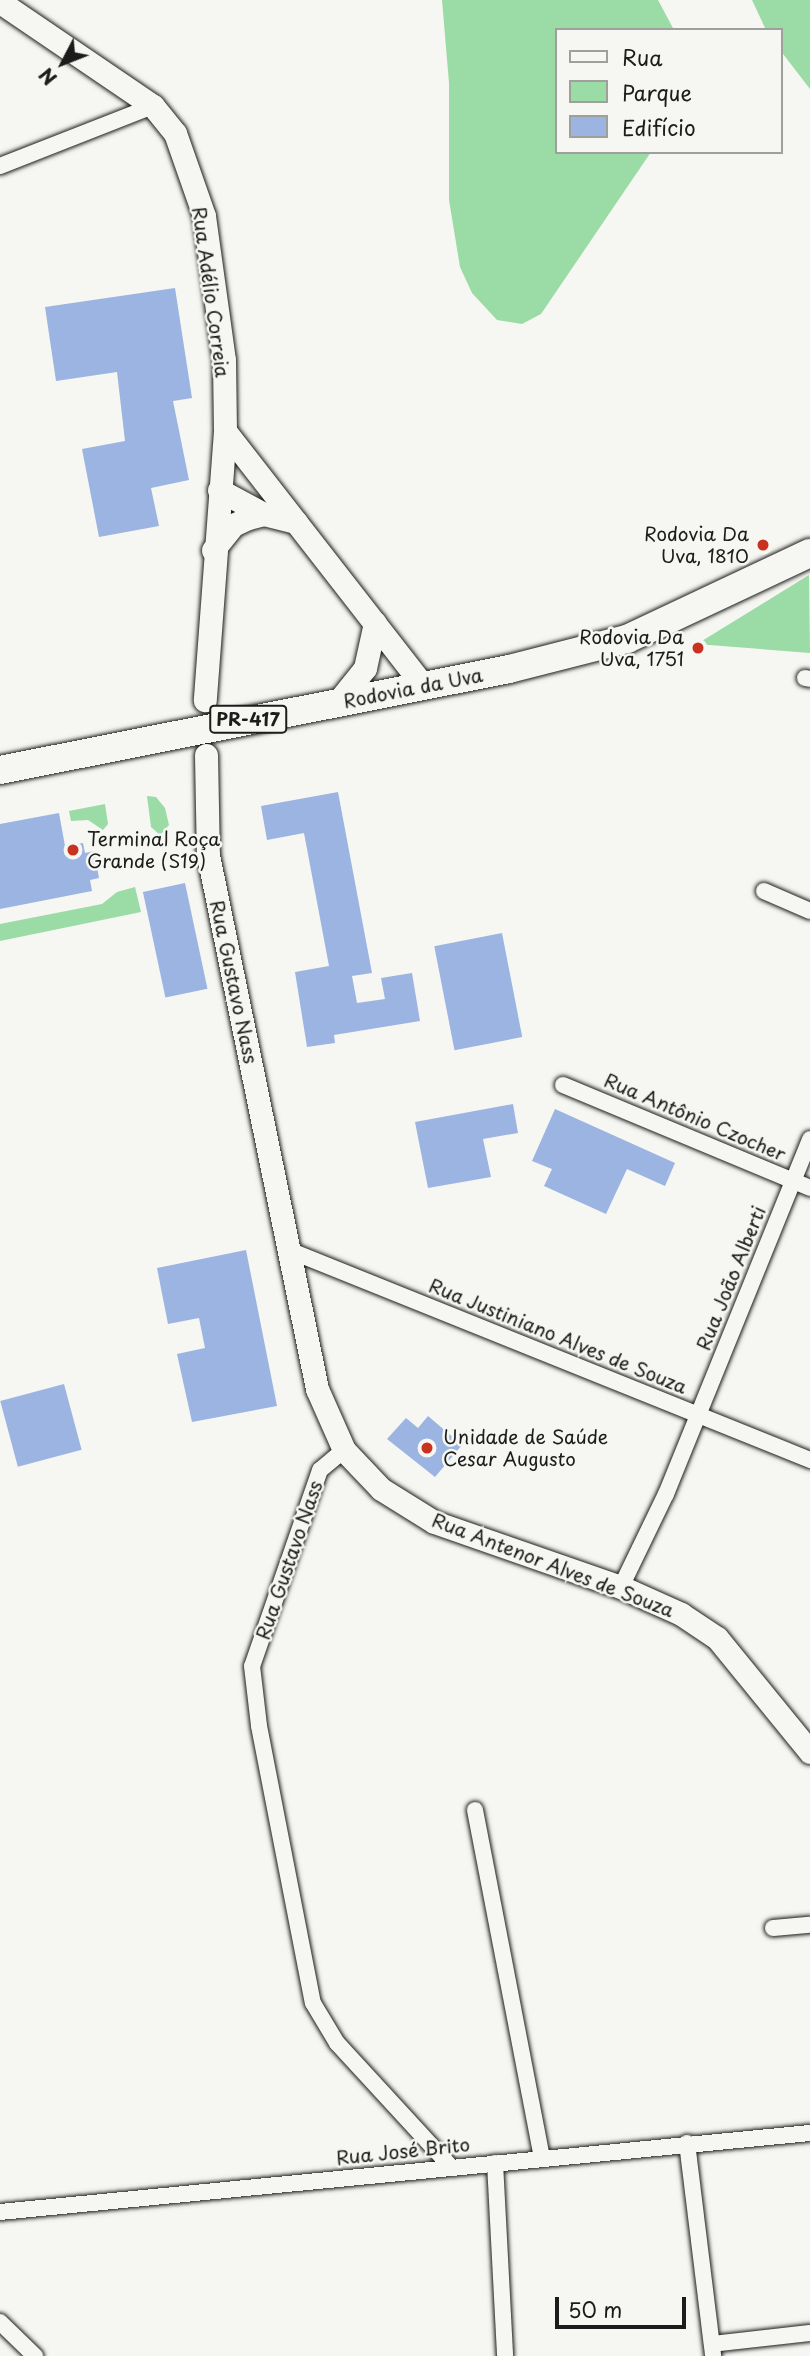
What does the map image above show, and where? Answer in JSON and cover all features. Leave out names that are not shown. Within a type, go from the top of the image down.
[{"type":"highway","name":"Rodovia da Uva","points":[[0,770],[337,703],[627,639],[810,553]]},
{"type":"main road","name":"Rua Adélio Correia","points":[[0,2],[153,106],[176,134],[204,216],[224,360],[225,431]]},
{"type":"main road","points":[[225,431],[423,685]]},
{"type":"main road","points":[[205,700],[213,551],[225,431]]},
{"type":"main road","points":[[219,490],[268,486]]},
{"type":"main road","points":[[219,490],[264,514],[296,522]]},
{"type":"main road","points":[[213,551],[233,525],[264,514]]},
{"type":"main road","points":[[337,703],[365,668],[375,623]]},
{"type":"main road","name":"Rua Gustavo Nass","points":[[206,755],[208,855],[291,1251],[317,1389],[344,1450]]},
{"type":"main road","name":"Rua Antenor Alves de Souza","points":[[344,1450],[381,1489],[434,1522],[621,1587],[681,1614],[717,1639],[810,1752]]},
{"type":"street","points":[[0,166],[153,106]]},
{"type":"street","points":[[764,891],[810,911]]},
{"type":"street","name":"Rua Antônio Czocher","points":[[563,1085],[810,1188]]},
{"type":"street","name":"Rua João Alberti","points":[[621,1587],[646,1540],[810,1139]]},
{"type":"street","name":"Rua Justiniano Alves de Souza","points":[[291,1251],[810,1460]]},
{"type":"street","name":"Rua Gustavo Nass","points":[[344,1450],[320,1471],[252,1666],[259,1726],[313,2003],[337,2043],[451,2167]]},
{"type":"street","points":[[475,1810],[542,2158]]},
{"type":"street","points":[[772,1928],[810,1925]]},
{"type":"street","name":"Rua José Brito","points":[[0,2212],[810,2133]]},
{"type":"street","points":[[687,2143],[713,2350],[810,2333]]},
{"type":"street","points":[[495,2163],[505,2356]]},
{"type":"street","points":[[0,2322],[36,2356]]},
{"type":"green space","points":[[442,0],[658,0],[673,28],[554,28],[554,154],[650,154],[541,314],[522,324],[497,320],[472,293],[460,267],[449,200],[449,83]]},
{"type":"green space","points":[[752,0],[810,0],[810,89],[782,53],[782,28],[765,28]]},
{"type":"green space","points":[[809,575],[810,653],[697,644]]},
{"type":"green space","points":[[147,796],[156,797],[165,808],[169,825],[160,835],[151,827]]},
{"type":"green space","points":[[105,804],[108,824],[103,830],[88,820],[71,821],[69,811]]},
{"type":"green space","points":[[135,887],[141,912],[0,941],[0,924],[102,904],[117,892]]},
{"type":"building","points":[[175,288],[192,398],[173,401],[189,480],[151,488],[159,526],[99,537],[82,449],[125,441],[117,372],[56,381],[45,307]]},
{"type":"building","points":[[338,792],[372,973],[352,976],[357,1003],[385,999],[381,978],[412,973],[420,1021],[334,1035],[335,1043],[307,1047],[295,972],[329,966],[304,833],[267,840],[261,806]]},
{"type":"building","points":[[59,813],[65,846],[83,843],[85,853],[94,851],[99,878],[90,880],[92,891],[0,909],[0,824]]},
{"type":"building","points":[[185,883],[207,989],[165,998],[143,892]]},
{"type":"building","points":[[502,933],[522,1037],[454,1050],[434,946]]},
{"type":"building","points":[[513,1104],[518,1133],[483,1139],[491,1177],[428,1188],[415,1122]]},
{"type":"building","points":[[555,1109],[675,1163],[665,1186],[627,1169],[606,1214],[544,1186],[552,1169],[532,1161]]},
{"type":"building","points":[[246,1250],[277,1406],[192,1422],[177,1354],[205,1348],[199,1318],[168,1324],[157,1268]]},
{"type":"building","points":[[64,1384],[82,1450],[18,1467],[0,1401]]},
{"type":"building","points":[[428,1416],[462,1445],[435,1477],[387,1439],[406,1418],[418,1428]]},
{"type":"place","name":"Rodovia Da Uva, 1810","points":[[763,545]]},
{"type":"place","name":"Rodovia Da Uva, 1751","points":[[698,648]]},
{"type":"place","name":"Terminal Roça Grande (S19)","points":[[73,850]]},
{"type":"place","name":"Unidade de Saúde Cesar Augusto","points":[[427,1448]]}]
